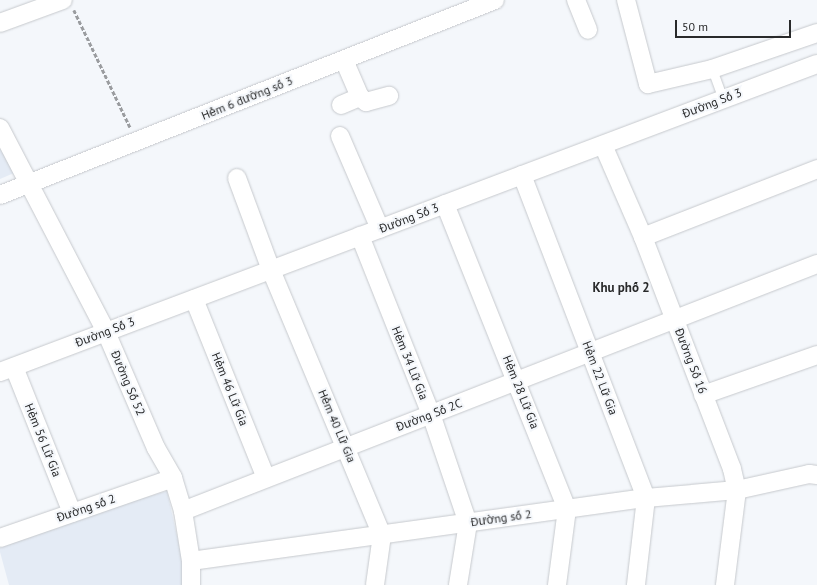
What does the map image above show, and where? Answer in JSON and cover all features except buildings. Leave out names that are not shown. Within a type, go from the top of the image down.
[{"type":"street","name":"Hẻm 6 đường số 3","points":[[0,196],[495,0]]},
{"type":"street","points":[[576,0],[588,30]]},
{"type":"street","points":[[626,0],[648,84],[712,69],[817,33]]},
{"type":"street","points":[[0,23],[68,4]]},
{"type":"street","points":[[344,60],[360,98],[366,102],[389,96]]},
{"type":"street","name":"Đường Số 3","points":[[7,370],[817,64]]},
{"type":"street","points":[[341,105],[360,98]]},
{"type":"street","name":"Đường Số 52","points":[[0,128],[106,332],[156,448],[173,478],[183,511],[191,561],[191,585]]},
{"type":"street","points":[[340,136],[380,229]]},
{"type":"street","name":"Đường Số 16","points":[[603,144],[644,237],[732,469],[737,490],[725,585]]},
{"type":"street","points":[[644,237],[817,169]]},
{"type":"street","name":"Hẻm 22 Lữ Gia","points":[[522,175],[646,498],[636,585]]},
{"type":"street","name":"Hẻm 40 Lữ Gia","points":[[237,178],[271,270],[382,534]]},
{"type":"street","name":"Hẻm 28 Lữ Gia","points":[[445,204],[517,380],[567,509],[557,585]]},
{"type":"street","name":"Hẻm 34 Lữ Gia","points":[[360,236],[431,414],[468,523],[458,585]]},
{"type":"street","name":"Đường Số 2C","points":[[183,511],[817,264]]},
{"type":"street","name":"Hẻm 46 Lữ Gia","points":[[194,299],[266,478]]},
{"type":"street","points":[[703,395],[817,354]]},
{"type":"street","name":"Hẻm 56 Lữ Gia","points":[[7,370],[72,513]]},
{"type":"street","name":"Đường số 2","points":[[191,561],[646,498],[737,490],[814,473]]},
{"type":"street","name":"Đường số 2","points":[[0,538],[173,478]]},
{"type":"street","points":[[375,585],[382,534]]},
{"type":"lane","points":[[712,69],[723,99]]},
{"type":"path","points":[[68,4],[137,141]]},
{"type":"shaded area","points":[[0,148],[14,173],[0,179]]},
{"type":"shaded area","points":[[167,491],[183,563],[182,585],[9,585],[0,552],[0,541]]},
{"type":"district","name":"Khu phố 2","points":[[621,288]]}]
